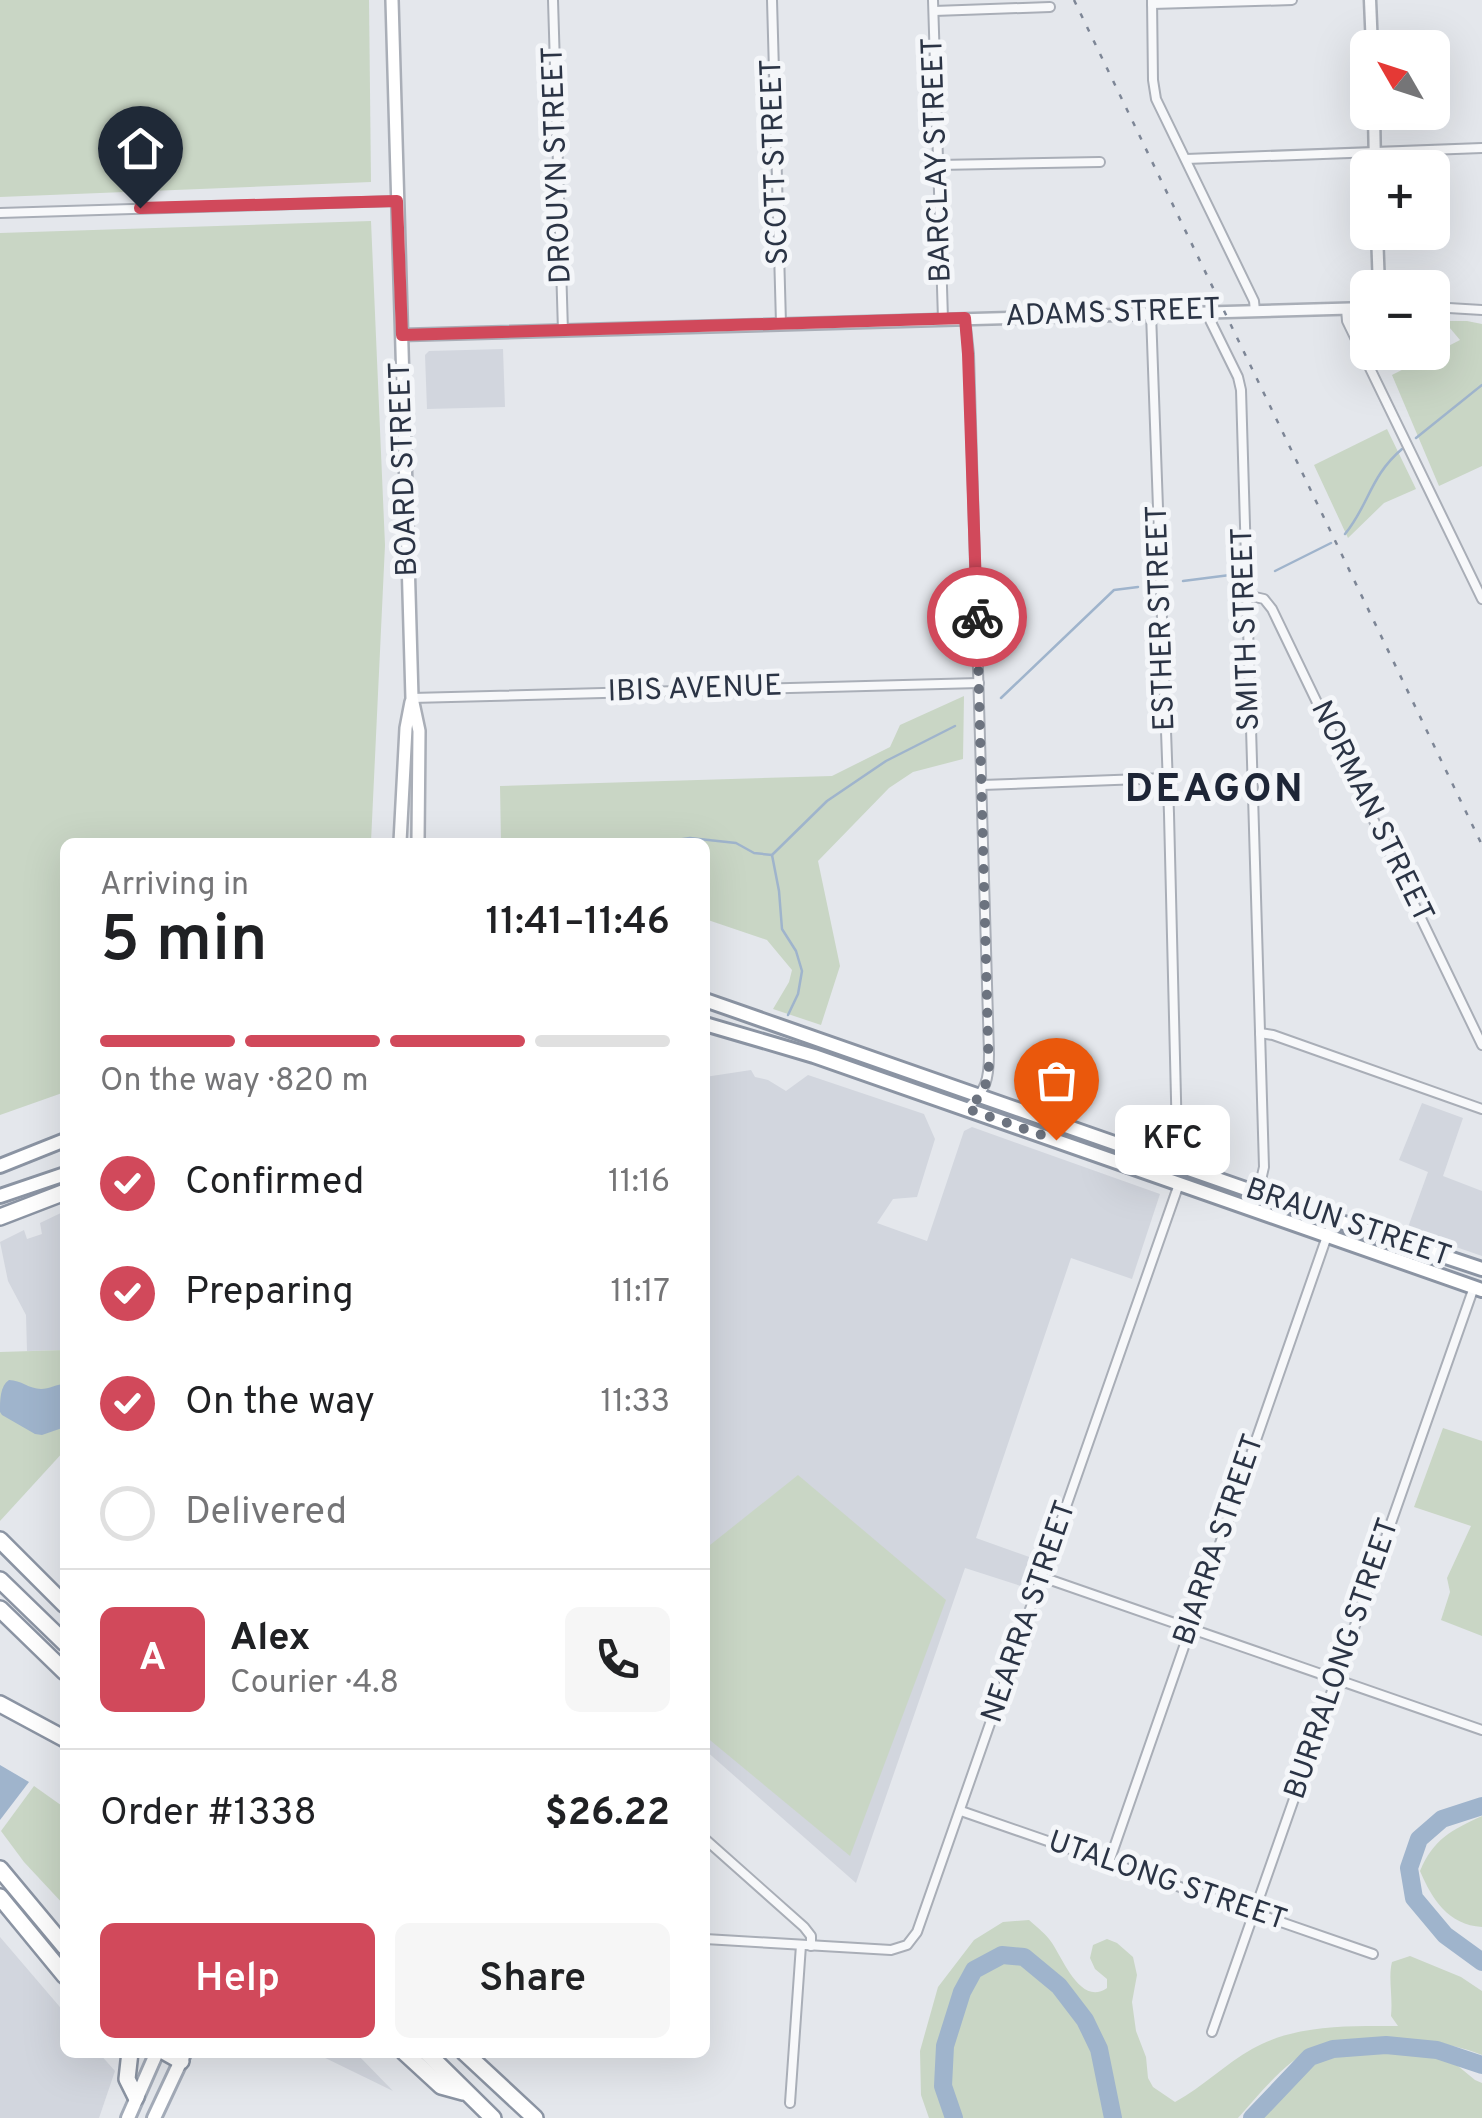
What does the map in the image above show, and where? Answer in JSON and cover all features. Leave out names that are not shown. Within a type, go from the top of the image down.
[{"type":"highway","points":[[0,1217],[60,1194]]},
{"type":"highway","points":[[0,1540],[60,1600]]},
{"type":"highway","points":[[0,1580],[60,1637]]},
{"type":"highway","points":[[0,1609],[60,1667]]},
{"type":"highway","points":[[0,1625],[23,1630]]},
{"type":"highway","points":[[0,1704],[60,1736]]},
{"type":"highway","points":[[0,1869],[60,1941]]},
{"type":"highway","points":[[0,1897],[60,1970]]},
{"type":"highway","points":[[129,2058],[127,2079],[136,2097]]},
{"type":"highway","points":[[411,2058],[441,2086],[467,2094]]},
{"type":"highway","points":[[432,2058],[494,2118]]},
{"type":"highway","points":[[471,2058],[536,2118]]},
{"type":"main road","name":"BOARD STREET","points":[[392,0],[412,698],[419,731],[418,838]]},
{"type":"main road","name":"BOARD STREET","points":[[400,838],[406,728],[412,698]]},
{"type":"main road","name":"BRAUN STREET","points":[[710,1002],[1482,1269]]},
{"type":"main road","name":"BRAUN STREET","points":[[710,1025],[968,1109],[1478,1288]]},
{"type":"main road","points":[[0,1166],[60,1142]]},
{"type":"main road","points":[[0,1196],[60,1176]]},
{"type":"main road","points":[[128,2118],[154,2058]]},
{"type":"main road","points":[[154,2118],[183,2058]]},
{"type":"street","name":"DROUYN STREET","points":[[553,0],[563,331]]},
{"type":"street","name":"SCOTT STREET","points":[[772,0],[781,324]]},
{"type":"street","name":"BARCLAY STREET","points":[[934,0],[943,319]]},
{"type":"street","points":[[1255,311],[1154,90],[1152,2],[1292,0]]},
{"type":"street","points":[[1370,0],[1371,30]]},
{"type":"street","points":[[934,11],[1050,8]]},
{"type":"street","points":[[1439,150],[1482,148]]},
{"type":"street","points":[[1186,159],[1350,154]]},
{"type":"street","points":[[938,165],[1100,162]]},
{"type":"street","points":[[0,212],[397,201]]},
{"type":"street","points":[[1346,308],[1346,318],[1482,599]]},
{"type":"street","name":"ADAMS STREET","points":[[402,335],[1350,308]]},
{"type":"street","points":[[1450,308],[1482,310]]},
{"type":"street","name":"SMITH STREET","points":[[1206,312],[1241,390],[1264,1167],[1258,1193]]},
{"type":"street","name":"ESTHER STREET","points":[[1152,314],[1177,1139],[1171,1162]]},
{"type":"street","points":[[965,318],[989,1076],[981,1095],[968,1109]]},
{"type":"street","name":"NORMAN STREET","points":[[1246,595],[1264,599],[1272,609],[1482,1045]]},
{"type":"street","name":"IBIS AVENUE","points":[[412,698],[979,682]]},
{"type":"street","points":[[982,784],[1167,778]]},
{"type":"street","points":[[1260,1034],[1274,1035],[1482,1109]]},
{"type":"street","name":"NEARRA STREET","points":[[710,1939],[891,1950],[907,1945],[918,1932],[1180,1184]]},
{"type":"street","name":"BIARRA STREET","points":[[1109,1862],[1333,1220]]},
{"type":"street","name":"BURRALONG STREET","points":[[1212,2032],[1478,1288]]},
{"type":"street","points":[[1042,1577],[1482,1730]]},
{"type":"street","name":"UTALONG STREET","points":[[960,1811],[1373,1954]]},
{"type":"street","points":[[710,1844],[811,1936],[806,1945],[790,2102]]},
{"type":"shaded area","points":[[503,349],[505,407],[427,409],[425,355],[429,351]]},
{"type":"shaded area","points":[[751,1070],[755,1077],[786,1091],[808,1075],[924,1114],[935,1139],[917,1197],[893,1199],[877,1223],[927,1241],[964,1131],[972,1127],[1160,1194],[1132,1279],[1071,1258],[976,1538],[1035,1559],[1024,1587],[965,1568],[856,1883],[710,1754],[710,1076]]},
{"type":"shaded area","points":[[1422,1103],[1463,1118],[1443,1176],[1482,1191],[1482,1256],[1407,1230],[1428,1172],[1399,1160]]},
{"type":"shaded area","points":[[60,1213],[60,1350],[27,1351],[26,1315],[8,1281],[0,1242],[24,1230],[27,1239],[42,1234],[40,1223]]},
{"type":"shaded area","points":[[0,1937],[60,2007],[60,2058],[103,2058],[115,2071],[99,2118],[0,2118]]},
{"type":"shaded area","points":[[325,2058],[361,2058],[393,2091]]},
{"type":"green space","points":[[0,0],[369,0],[371,182],[0,197]]},
{"type":"green space","points":[[371,221],[385,545],[371,838],[60,838],[60,1094],[0,1115],[0,233]]},
{"type":"green space","points":[[1450,321],[1482,324],[1482,466],[1439,486],[1392,375],[1402,370],[1450,370],[1450,345],[1460,340],[1450,328]]},
{"type":"green space","points":[[1387,429],[1416,489],[1384,503],[1348,538],[1314,465]]},
{"type":"green space","points":[[964,696],[963,759],[913,772],[889,788],[818,861],[840,966],[821,1025],[773,1009],[792,970],[767,940],[710,921],[710,838],[501,838],[500,786],[832,776],[890,747],[900,725]]},
{"type":"green space","points":[[60,1350],[60,1455],[0,1521],[0,1352]]},
{"type":"green space","points":[[1443,1428],[1482,1441],[1482,1636],[1441,1620],[1450,1592],[1447,1578],[1471,1526],[1414,1507]]},
{"type":"green space","points":[[798,1475],[946,1600],[850,1856],[710,1740],[710,1545]]},
{"type":"green space","points":[[34,1786],[60,1804],[60,1901],[24,1862],[1,1831]]},
{"type":"green space","points":[[1482,1816],[1482,1927],[1460,1921],[1443,1909],[1420,1871],[1445,1837]]},
{"type":"green space","points":[[1029,1920],[1050,1940],[1074,1979],[1089,1991],[1107,1988],[1107,1979],[1095,1969],[1090,1958],[1093,1945],[1107,1939],[1133,1957],[1137,1975],[1132,2002],[1148,2078],[1153,2087],[1175,2102],[1269,2041],[1324,2028],[1398,2026],[1391,2016],[1392,1962],[1410,1956],[1461,1977],[1482,1991],[1482,2055],[1445,2044],[1398,2039],[1330,2043],[1292,2062],[1238,2118],[929,2118],[921,2095],[920,2051],[938,1987],[974,1940],[1003,1922]]},
{"type":"green space","points":[[1383,2051],[1447,2057],[1482,2083],[1482,2118],[1259,2118],[1293,2079],[1318,2061],[1342,2054]]},
{"type":"water","points":[[9,1380],[41,1389],[60,1385],[60,1429],[35,1434],[2,1415],[4,1386]]},
{"type":"water","points":[[0,1765],[29,1782],[0,1820]]},
{"type":"waterway","points":[[1416,438],[1482,385]]},
{"type":"waterway","points":[[1345,534],[1376,480],[1402,449]]},
{"type":"waterway","points":[[1275,571],[1331,543]]},
{"type":"waterway","points":[[1183,581],[1230,575]]},
{"type":"waterway","points":[[1001,698],[1114,590],[1138,587]]},
{"type":"waterway","points":[[710,840],[736,843],[754,853],[772,855],[827,801],[886,761],[955,726]]},
{"type":"waterway","points":[[772,855],[782,929],[796,951],[802,971],[798,994],[788,1015]]},
{"type":"waterway","points":[[1482,1806],[1442,1819],[1419,1839],[1409,1868],[1414,1898],[1445,1935],[1482,1962]]},
{"type":"waterway","points":[[954,2118],[943,2086],[945,2046],[962,1992],[974,1970],[1002,1955],[1024,1957],[1059,1986],[1085,2020],[1099,2049],[1113,2118]]},
{"type":"waterway","points":[[1252,2118],[1310,2057],[1333,2049],[1386,2045],[1437,2050],[1482,2065]]},
{"type":"railway","points":[[1074,0],[1482,845]]},
{"type":"way so far","points":[[977,617],[989,1076],[981,1095],[968,1109],[1056,1140]]},
{"type":"place","name":"KFC","points":[[1056,1140]]},
{"type":"district","name":"DEAGON","points":[[1215,791]]},
{"type":"route","points":[[140,208],[397,201],[402,335],[965,318],[977,617]]}]
